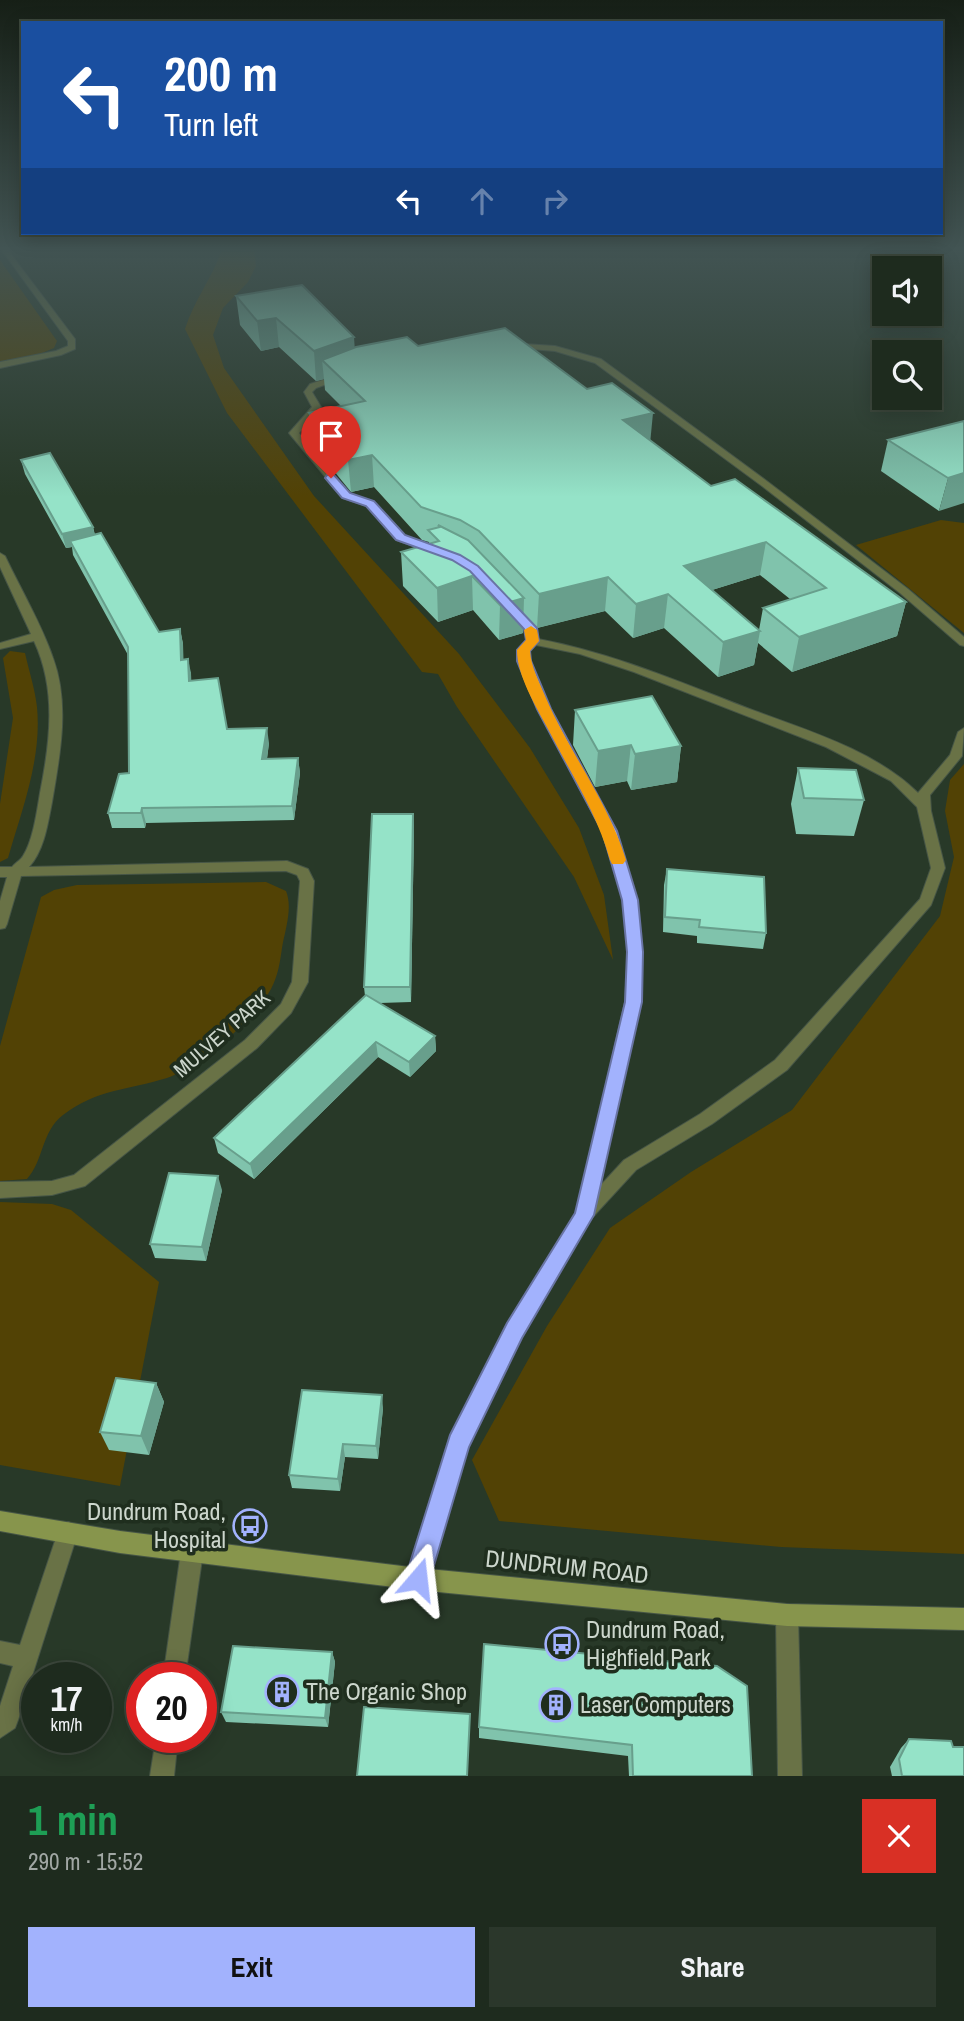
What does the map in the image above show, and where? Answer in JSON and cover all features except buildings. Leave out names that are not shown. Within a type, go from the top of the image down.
[{"type":"main road","name":"DUNDRUM ROAD","points":[[0,1521],[192,1552],[418,1579],[787,1615],[964,1619]]},
{"type":"street","points":[[0,365],[58,354],[72,347],[72,341],[65,332]]},
{"type":"street","points":[[498,346],[525,345],[554,349],[584,355],[598,361],[904,591],[964,643]]},
{"type":"street","points":[[349,376],[313,386],[308,392],[317,407],[294,433],[346,496],[370,503],[400,538],[445,554]]},
{"type":"street","points":[[0,555],[48,659],[54,690],[56,744],[42,819],[30,857],[16,871],[0,924]]},
{"type":"street","points":[[502,599],[530,628],[533,641]]},
{"type":"street","points":[[0,646],[38,636]]},
{"type":"street","points":[[533,641],[583,651],[638,670],[831,744],[896,778],[924,806]]},
{"type":"street","points":[[533,641],[524,650],[524,661],[544,709],[609,831],[630,900],[635,952],[633,1002],[584,1215]]},
{"type":"street","points":[[418,1579],[458,1443],[515,1330],[584,1215],[630,1166],[706,1119],[781,1065],[897,938],[926,901],[938,868],[923,794],[956,756],[964,732]]},
{"type":"street","name":"MULVEY PARK","points":[[0,872],[287,866],[303,873],[307,881],[300,982],[296,996],[286,1009],[251,1044],[79,1181],[52,1188],[0,1190]]},
{"type":"street","points":[[0,1726],[7,1720],[68,1532]]},
{"type":"street","points":[[176,1662],[192,1552]]},
{"type":"street","points":[[787,1615],[790,1776]]},
{"type":"street","points":[[0,1652],[27,1657]]},
{"type":"street","points":[[162,1776],[165,1753]]},
{"type":"shaded area","points":[[0,332],[51,332],[57,341],[54,348],[37,355],[0,363]]},
{"type":"shaded area","points":[[186,332],[214,332],[224,368],[314,496],[459,654],[530,748],[579,828],[604,895],[613,960],[574,877],[457,707],[438,674],[422,672],[227,413]]},
{"type":"shaded area","points":[[941,520],[964,523],[964,633],[856,545]]},
{"type":"shaded area","points":[[10,651],[25,653],[36,700],[38,726],[34,765],[25,802],[8,858],[0,862],[0,804],[13,718],[3,658]]},
{"type":"shaded area","points":[[964,764],[964,1554],[781,1547],[499,1521],[472,1460],[547,1326],[610,1228],[691,1172],[792,1110],[940,916],[954,857],[945,811],[950,780]]},
{"type":"shaded area","points":[[266,882],[286,891],[289,912],[275,979],[271,989],[252,1014],[225,1041],[180,1072],[167,1078],[113,1091],[76,1106],[63,1115],[50,1130],[37,1163],[27,1179],[0,1181],[0,1046],[41,897],[54,890],[77,885]]},
{"type":"shaded area","points":[[0,1202],[52,1204],[71,1210],[159,1282],[120,1486],[0,1465]]},
{"type":"slow traffic","points":[[531,630],[533,641],[524,650],[524,661],[544,709],[609,831],[618,860]]},
{"type":"place","name":"Dundrum Road, Hospital","points":[[250,1526]]},
{"type":"place","name":"Dundrum Road, Highfield Park","points":[[562,1644]]},
{"type":"place","name":"The Organic Shop","points":[[282,1692]]},
{"type":"place","name":"Laser Computers","points":[[556,1705]]},
{"type":"route","points":[[331,478],[346,496],[370,503],[400,538],[456,558],[474,569],[530,628],[533,641],[524,650],[524,661],[544,709],[609,831],[630,900],[635,952],[633,1002],[584,1215],[515,1330],[458,1443],[418,1579]]}]
